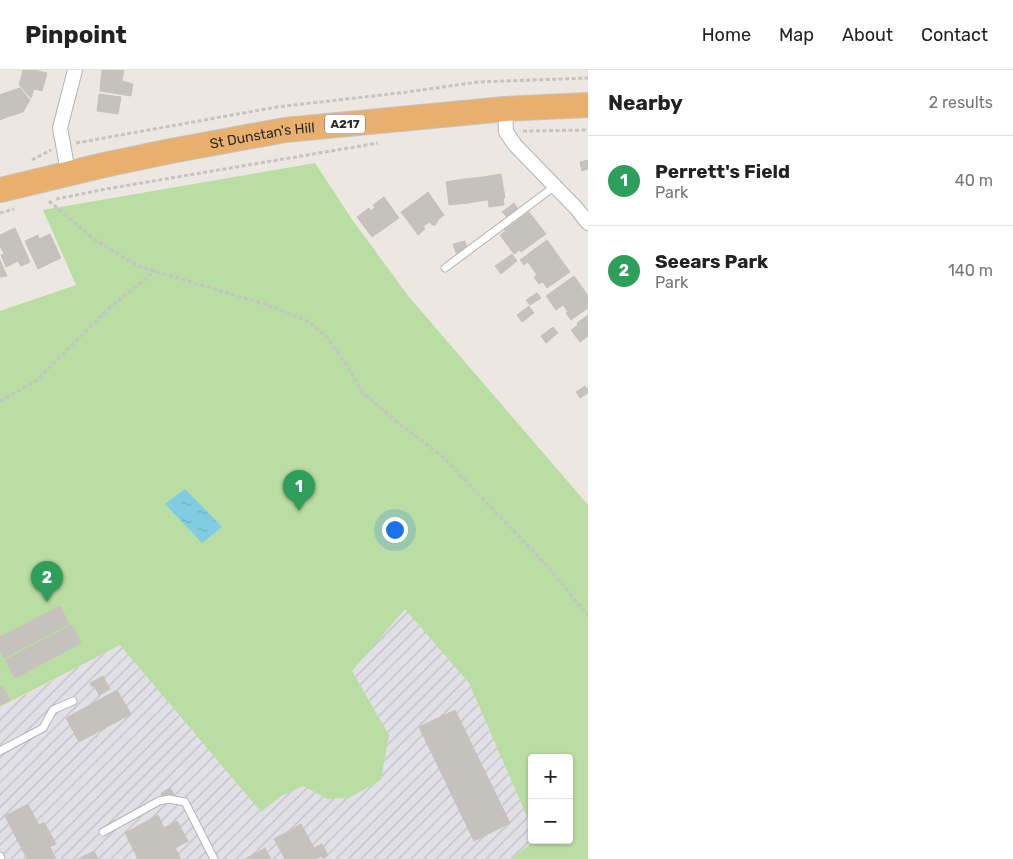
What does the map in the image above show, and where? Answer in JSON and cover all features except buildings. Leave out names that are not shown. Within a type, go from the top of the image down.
[{"type":"highway","name":"St Dunstan's Hill","points":[[0,190],[171,151],[285,130],[506,109],[588,105]]},
{"type":"street","points":[[68,174],[60,128],[75,70]]},
{"type":"street","points":[[506,109],[506,132],[515,145],[577,209],[588,223]]},
{"type":"lane","points":[[445,268],[555,186]]},
{"type":"lane","points":[[0,751],[42,728],[53,710],[73,701]]},
{"type":"lane","points":[[103,832],[158,801],[170,799],[185,802],[214,859]]},
{"type":"path","points":[[521,132],[588,130]]},
{"type":"path","points":[[41,203],[116,187],[384,142]]},
{"type":"path","points":[[26,162],[34,160],[48,150]]},
{"type":"path","points":[[49,201],[94,239],[138,266],[268,305],[308,322],[327,336],[362,392],[442,456],[549,568],[588,616]]},
{"type":"path","points":[[0,213],[16,209]]},
{"type":"path","points":[[0,401],[36,381],[108,309],[155,271]]},
{"type":"shaded area","points":[[405,608],[469,683],[528,819],[528,844],[530,844],[511,859],[0,859],[0,708],[120,645],[261,812],[281,796],[303,786],[327,799],[349,798],[381,780],[389,735],[352,671]]},
{"type":"green space","points":[[315,163],[351,218],[409,297],[588,505],[588,859],[511,859],[530,844],[573,844],[573,754],[528,754],[528,819],[469,683],[405,609],[352,671],[389,735],[381,780],[349,798],[327,799],[303,786],[281,796],[261,812],[120,645],[0,707],[0,311],[76,285],[43,210]]},
{"type":"water","points":[[185,489],[222,527],[202,543],[165,504]]},
{"type":"place","name":"Perrett's Field","points":[[299,511]]},
{"type":"place","name":"Seears Park","points":[[47,602]]}]
